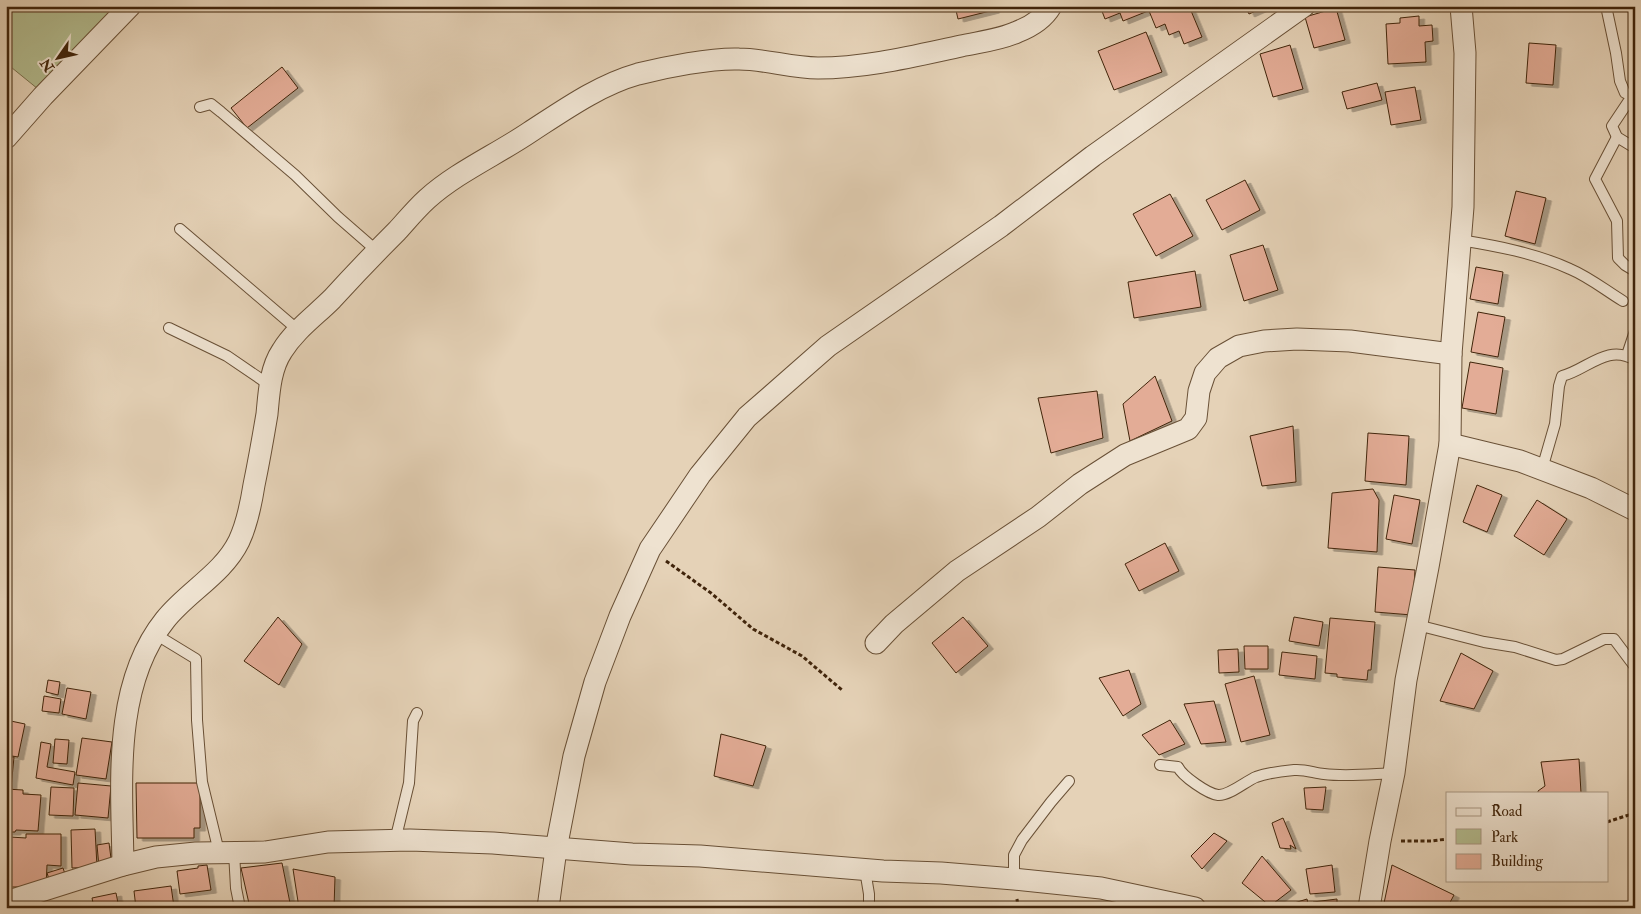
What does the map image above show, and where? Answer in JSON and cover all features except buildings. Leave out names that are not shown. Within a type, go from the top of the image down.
[{"type":"street","points":[[6,138],[43,96],[130,6]]},
{"type":"street","points":[[123,865],[121,773],[128,706],[133,684],[145,653],[155,634],[175,607],[199,588],[227,560],[239,541],[251,502],[262,447],[270,386],[280,354],[298,330],[320,312],[427,199],[456,177],[576,103],[598,90],[635,75],[702,62],[738,58],[815,68],[856,66],[912,57],[1013,34],[1029,26],[1048,12],[1051,6]]},
{"type":"street","points":[[548,908],[556,849],[574,756],[596,682],[620,616],[650,549],[700,475],[747,417],[828,346],[993,232],[1093,156],[1304,6]]},
{"type":"street","points":[[1369,908],[1394,773],[1406,680],[1450,444],[1451,354],[1464,207],[1465,53],[1461,6]]},
{"type":"street","points":[[876,643],[894,624],[957,571],[1038,517],[1080,484],[1125,455],[1180,433],[1190,427],[1196,418],[1199,391],[1205,373],[1218,358],[1239,346],[1264,340],[1332,340],[1451,354]]},
{"type":"street","points":[[1450,444],[1520,461],[1591,488],[1635,510]]},
{"type":"street","points":[[6,902],[123,865],[156,857],[226,852],[265,852],[328,842],[395,840],[493,843],[632,854],[700,856],[865,870],[941,873],[1014,879],[1100,888],[1195,908]]},
{"type":"lane","points":[[1606,6],[1620,81],[1625,92],[1633,96],[1612,126],[1617,137],[1635,148]]},
{"type":"lane","points":[[200,107],[211,104],[221,112],[295,175],[338,217],[377,251]]},
{"type":"lane","points":[[1617,137],[1595,179],[1616,221],[1618,258],[1635,271]]},
{"type":"lane","points":[[180,229],[298,330]]},
{"type":"lane","points":[[1460,240],[1524,253],[1569,268],[1587,277],[1623,301]]},
{"type":"lane","points":[[169,328],[227,356],[270,386]]},
{"type":"lane","points":[[1542,469],[1555,424],[1558,386],[1562,376],[1570,374],[1602,357],[1631,357],[1635,331]]},
{"type":"lane","points":[[1416,626],[1515,648],[1556,660],[1604,639],[1614,639],[1635,667]]},
{"type":"lane","points":[[155,634],[196,659],[197,720],[202,782],[226,852],[240,908]]},
{"type":"lane","points":[[395,840],[409,783],[413,721],[417,713]]},
{"type":"lane","points":[[1160,765],[1178,767],[1180,772],[1194,783],[1217,795],[1224,794],[1257,777],[1294,770],[1331,774],[1394,773]]},
{"type":"lane","points":[[1014,879],[1014,855],[1022,840],[1069,781]]},
{"type":"lane","points":[[865,870],[869,908]]},
{"type":"path","points":[[650,549],[711,593],[753,629],[802,656],[842,690]]},
{"type":"path","points":[[1608,822],[1635,813]]},
{"type":"path","points":[[1380,841],[1431,841],[1446,838]]},
{"type":"green space","points":[[6,6],[122,6],[38,89],[6,63]]}]
